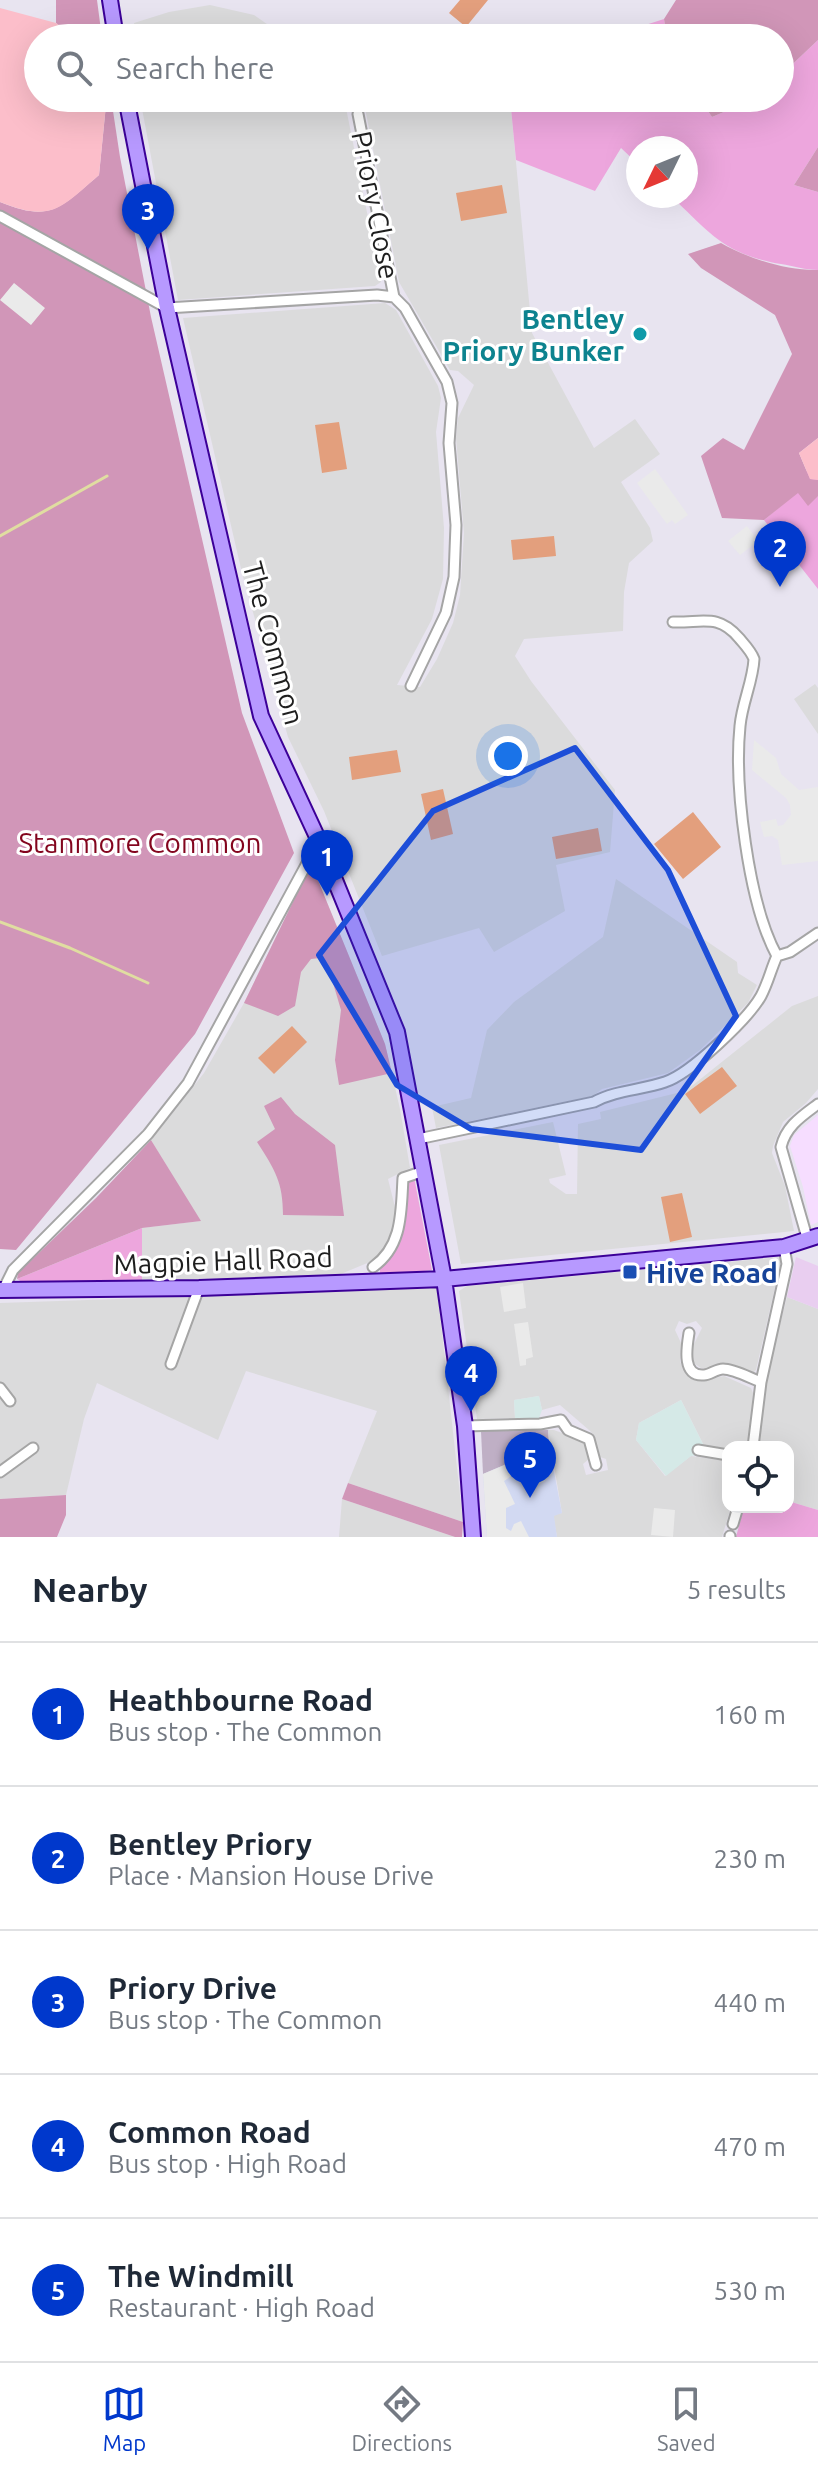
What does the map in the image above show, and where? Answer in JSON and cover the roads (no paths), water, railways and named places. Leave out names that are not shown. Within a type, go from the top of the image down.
[{"type":"main road","points":[[110,0],[114,24]]},
{"type":"main road","name":"The Common","points":[[129,112],[167,308],[261,716],[319,841],[397,1032],[444,1279],[465,1426],[473,1537]]},
{"type":"main road","name":"Magpie Hall Road","points":[[2,1290],[199,1288],[444,1279],[784,1247],[813,1239]]},
{"type":"street","name":"Priory Close","points":[[358,114],[394,297]]},
{"type":"street","points":[[0,216],[167,308],[377,295],[394,297],[405,308],[447,382],[452,403],[449,443],[456,525],[454,577],[446,613],[411,686]]},
{"type":"street","points":[[418,1139],[594,1102],[607,1095],[675,1078],[712,1050],[763,993],[777,956],[760,913],[745,835],[741,793],[740,725],[754,659],[725,624],[715,620],[673,622]]},
{"type":"street","points":[[2,1290],[13,1270],[148,1134],[188,1083],[319,841]]},
{"type":"street","points":[[777,956],[790,952],[818,933]]},
{"type":"street","points":[[813,1239],[781,1147],[783,1137],[793,1124],[818,1104]]},
{"type":"street","points":[[373,1267],[386,1258],[394,1244],[401,1216],[403,1178],[424,1171]]},
{"type":"street","points":[[754,1441],[761,1382],[787,1264],[784,1247]]},
{"type":"street","points":[[171,1364],[199,1288]]},
{"type":"street","points":[[689,1333],[688,1367],[695,1373],[704,1375],[723,1369],[761,1382]]},
{"type":"street","points":[[0,1388],[10,1401]]},
{"type":"street","points":[[465,1426],[540,1424],[561,1420],[568,1430],[589,1439],[596,1465]]},
{"type":"street","points":[[0,1472],[33,1448]]},
{"type":"street","points":[[698,1450],[722,1454]]},
{"type":"street","points":[[733,1524],[736,1513]]},
{"type":"waterway","points":[[0,536],[107,476]]},
{"type":"waterway","points":[[0,922],[70,948],[148,983]]},
{"type":"place","name":"Priory Drive","points":[[148,250]]},
{"type":"place","name":"Bentley Priory Bunker","points":[[640,334]]},
{"type":"place","name":"Bentley Priory","points":[[780,587]]},
{"type":"place","name":"Heathbourne Road","points":[[327,896]]},
{"type":"place","name":"Hive Road","points":[[630,1272]]},
{"type":"place","name":"Common Road","points":[[471,1412]]},
{"type":"place","name":"The Windmill","points":[[530,1498]]},
{"type":"park label","name":"Stanmore Common","points":[[140,842]]}]
